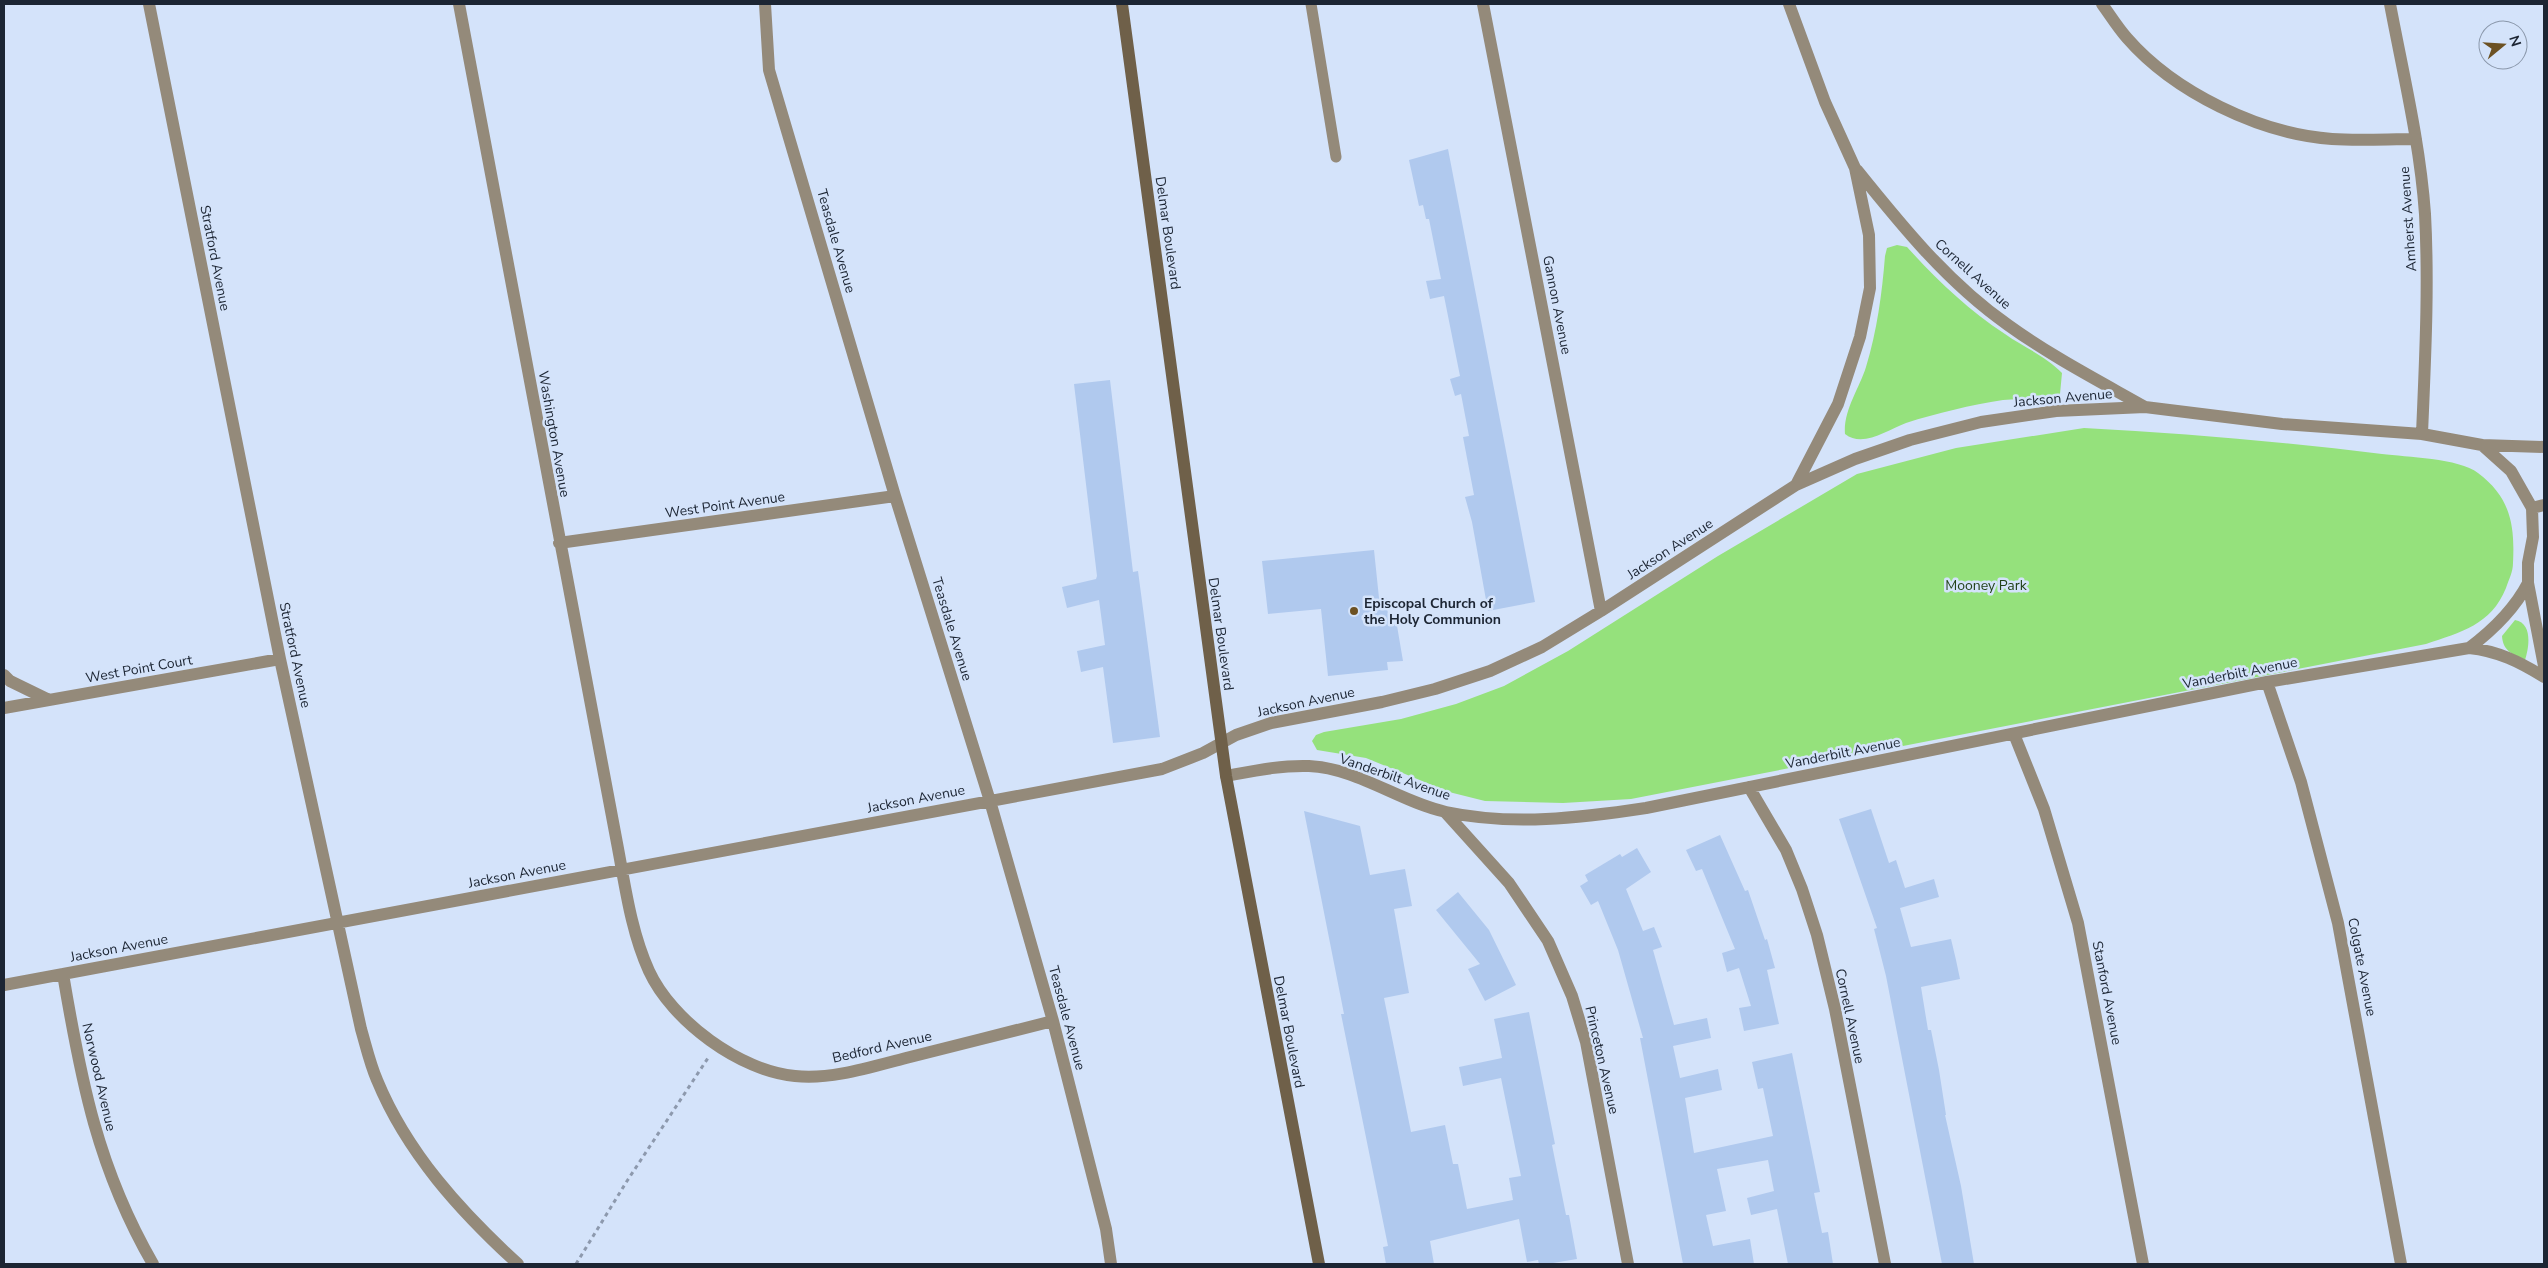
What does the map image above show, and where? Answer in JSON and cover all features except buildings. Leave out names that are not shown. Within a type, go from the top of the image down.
[{"type":"main road","name":"Delmar Boulevard","points":[[1122,4],[1226,776],[1318,1264]]},
{"type":"street","name":"Stratford Avenue","points":[[149,4],[280,659],[361,1029],[377,1080],[398,1122],[425,1166],[474,1224],[518,1264]]},
{"type":"street","name":"Washington Avenue","points":[[460,4],[559,543],[622,870]]},
{"type":"street","name":"Teasdale Avenue","points":[[765,4],[769,70],[895,496],[990,801],[1053,1021],[1106,1229],[1111,1264]]},
{"type":"street","name":"Gannon Avenue","points":[[1483,4],[1601,611]]},
{"type":"street","name":"Cornell Avenue","points":[[1789,4],[1825,102],[1855,168],[1869,235],[1870,288],[1860,337],[1838,404],[1796,485]]},
{"type":"street","points":[[2102,4],[2127,38],[2160,69],[2195,95],[2239,115],[2280,129],[2330,139],[2416,139]]},
{"type":"street","name":"Amherst Avenue","points":[[2390,4],[2416,139],[2424,212],[2428,289],[2422,434]]},
{"type":"street","name":"Cornell Avenue","points":[[1855,168],[1912,239],[1974,298],[2008,325],[2038,345],[2145,407]]},
{"type":"street","name":"Jackson Avenue","points":[[4,985],[1162,769],[1203,753],[1221,742],[1271,723],[1382,702],[1434,689],[1490,671],[1542,647],[1796,485],[1855,460],[1910,440],[1981,422],[2056,411],[2145,407],[2282,424],[2422,434],[2482,444],[2544,448]]},
{"type":"street","points":[[2482,444],[2511,471],[2538,506],[2528,563],[2528,583],[2544,666]]},
{"type":"street","name":"West Point Avenue","points":[[559,543],[895,496]]},
{"type":"street","points":[[2469,648],[2505,616],[2519,600],[2528,583]]},
{"type":"street","name":"Vanderbilt Avenue","points":[[1226,776],[1275,768],[1310,766],[1343,774],[1445,812],[1516,820],[1578,818],[1646,808],[2267,682],[2469,648],[2490,650],[2517,661],[2544,677]]},
{"type":"street","name":"West Point Court","points":[[4,708],[280,659]]},
{"type":"street","points":[[4,675],[10,681],[49,700]]},
{"type":"street","name":"Colgate Avenue","points":[[2267,682],[2301,782],[2338,923],[2401,1264]]},
{"type":"street","name":"Stanford Avenue","points":[[2014,734],[2044,809],[2078,923],[2143,1264]]},
{"type":"street","name":"Cornell Avenue","points":[[1749,787],[1786,850],[1802,889],[1817,935],[1835,1009],[1885,1264]]},
{"type":"street","name":"Princeton Avenue","points":[[1445,812],[1509,883],[1548,941],[1572,996],[1586,1042],[1628,1264]]},
{"type":"street","name":"Bedford Avenue","points":[[622,870],[638,941],[649,972],[669,1002],[694,1028],[717,1046],[756,1066],[794,1076],[836,1074],[1053,1021]]},
{"type":"street","name":"Norwood Avenue","points":[[62,974],[82,1086],[98,1144],[119,1198],[153,1264]]},
{"type":"lane","points":[[1311,4],[1336,157]]},
{"type":"path","points":[[576,1264],[627,1181],[717,1046]]},
{"type":"green space","points":[[1897,245],[1907,247],[1965,304],[1991,324],[2056,367],[2062,373],[2060,394],[1979,404],[1906,423],[1867,439],[1852,438],[1845,434],[1846,417],[1866,367],[1873,340],[1887,248]]},
{"type":"green space","name":"Mooney Park","points":[[2084,428],[2159,432],[2271,442],[2432,459],[2458,464],[2478,473],[2489,482],[2504,502],[2513,536],[2511,576],[2500,601],[2483,619],[2463,631],[2426,644],[1631,799],[1563,803],[1485,801],[1449,792],[1366,758],[1317,750],[1312,741],[1316,735],[1324,732],[1401,719],[1456,704],[1504,686],[1568,651],[1718,556],[1857,474],[1956,448]]},
{"type":"green space","points":[[2515,620],[2521,622],[2527,631],[2528,649],[2525,660],[2506,649],[2503,641],[2502,636]]},
{"type":"place","name":"Episcopal Church of the Holy Communion","points":[[1354,611]]}]
